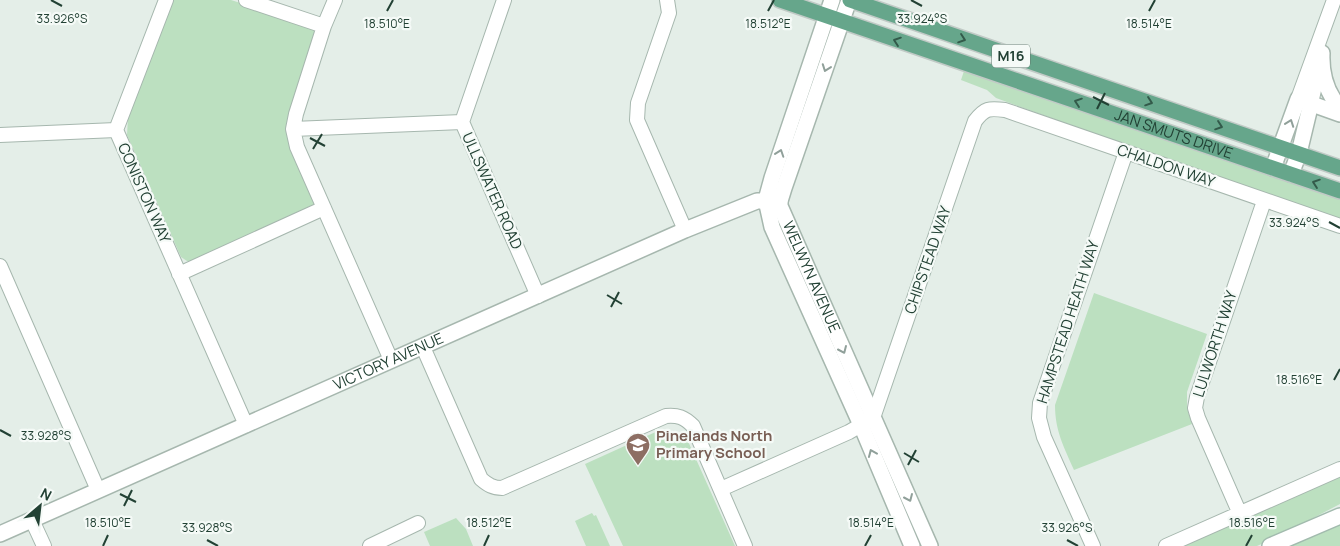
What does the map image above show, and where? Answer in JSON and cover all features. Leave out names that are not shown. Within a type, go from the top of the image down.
[{"type":"main road","name":"JAN SMUTS DRIVE","points":[[780,0],[1340,191]]},
{"type":"main road","name":"JAN SMUTS DRIVE","points":[[850,0],[1340,168]]},
{"type":"street","name":"CONISTON WAY","points":[[166,0],[116,130],[246,425]]},
{"type":"street","points":[[246,0],[324,26]]},
{"type":"street","points":[[335,0],[324,26],[296,114],[294,129],[298,146],[324,208],[391,360]]},
{"type":"street","name":"ULLSWATER ROAD","points":[[504,0],[462,122],[538,296]]},
{"type":"street","points":[[667,0],[669,12],[638,103],[637,120],[685,230]]},
{"type":"street","points":[[773,201],[832,0]]},
{"type":"street","name":"WELWYN AVENUE","points":[[850,0],[773,201],[772,227],[930,546]]},
{"type":"street","points":[[1291,174],[1299,153],[1305,101],[1334,0]]},
{"type":"street","points":[[1273,168],[1281,147],[1305,101],[1322,53],[1327,20]]},
{"type":"street","points":[[1322,53],[1324,79],[1329,92],[1340,108]]},
{"type":"street","points":[[1305,101],[1340,114]]},
{"type":"street","name":"CHALDON WAY","points":[[992,108],[1005,110],[1340,226]]},
{"type":"street","name":"CHIPSTEAD WAY","points":[[867,422],[976,122],[982,112],[992,108]]},
{"type":"street","points":[[294,129],[462,122]]},
{"type":"street","points":[[0,135],[116,130]]},
{"type":"street","name":"HAMPSTEAD HEATH WAY","points":[[1094,546],[1044,437],[1039,418],[1040,403],[1126,152]]},
{"type":"street","name":"VICTORY AVENUE","points":[[0,534],[685,230],[757,201],[773,201]]},
{"type":"street","name":"WELWYN AVENUE","points":[[773,201],[783,214],[867,422],[912,546]]},
{"type":"street","name":"LULWORTH WAY","points":[[1240,514],[1195,408],[1197,396],[1217,336],[1264,201]]},
{"type":"street","points":[[179,274],[324,208]]},
{"type":"street","points":[[741,208],[758,212],[772,227]]},
{"type":"street","points":[[0,266],[98,490]]},
{"type":"street","points":[[424,347],[481,479],[487,484],[494,488],[502,488],[666,416],[676,415],[685,418],[692,426],[745,546]]},
{"type":"street","points":[[721,489],[849,432],[867,422]]},
{"type":"street","points":[[1166,546],[1340,468]]},
{"type":"street","points":[[1270,546],[1340,516]]},
{"type":"street","points":[[32,520],[44,546]]},
{"type":"street","points":[[370,546],[418,523]]},
{"type":"green space","points":[[172,0],[231,0],[313,26],[317,33],[292,119],[316,204],[195,261],[187,261],[181,257],[127,135],[128,118]]},
{"type":"green space","points":[[964,71],[1284,176],[1340,197],[1340,219],[996,98],[987,90],[961,80]]},
{"type":"green space","points":[[1094,293],[1207,334],[1187,392],[1187,408],[1192,424],[1074,470],[1058,431],[1055,405]]},
{"type":"green space","points":[[660,430],[687,439],[735,546],[623,546],[585,464]]},
{"type":"green space","points":[[1340,477],[1340,504],[1257,546],[1180,546]]},
{"type":"green space","points":[[592,513],[594,516],[596,515],[610,546],[586,546],[575,521]]},
{"type":"green space","points":[[456,518],[466,529],[473,546],[430,546],[424,532]]},
{"type":"green space","points":[[1340,522],[1340,546],[1291,546]]},
{"type":"place","name":"Pinelands North Primary School","points":[[638,466]]}]
